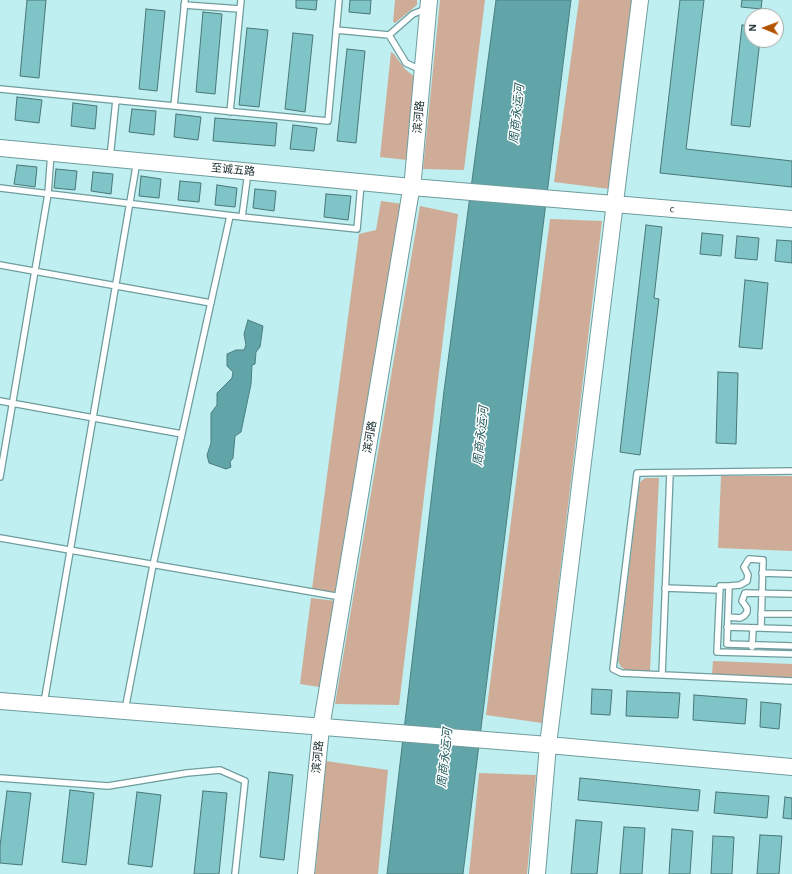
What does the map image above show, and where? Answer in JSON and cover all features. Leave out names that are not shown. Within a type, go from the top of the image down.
[{"type":"street","points":[[537,874],[548,745],[640,0]]},
{"type":"street","name":"滨河路","points":[[306,874],[321,728],[412,187],[429,4]]},
{"type":"street","name":"至诚五路","points":[[0,148],[551,199]]},
{"type":"street","name":"c","points":[[551,199],[792,220]]},
{"type":"street","points":[[0,701],[321,728],[548,745],[792,767]]},
{"type":"lane","points":[[230,112],[241,0]]},
{"type":"lane","points":[[0,89],[328,121],[339,0]]},
{"type":"lane","points":[[174,106],[185,2],[240,10]]},
{"type":"lane","points":[[336,30],[389,35],[413,14],[429,4]]},
{"type":"lane","points":[[389,35],[406,63],[423,71]]},
{"type":"lane","points":[[110,159],[116,100]]},
{"type":"lane","points":[[0,477],[36,271],[48,194],[51,153]]},
{"type":"lane","points":[[44,704],[137,161]]},
{"type":"lane","points":[[242,217],[248,172]]},
{"type":"lane","points":[[0,188],[230,216],[356,229],[361,182]]},
{"type":"lane","points":[[125,711],[153,565],[230,216]]},
{"type":"lane","points":[[0,265],[211,303]]},
{"type":"lane","points":[[0,401],[182,434]]},
{"type":"lane","points":[[792,471],[637,473],[613,669],[621,673],[792,681]]},
{"type":"lane","points":[[662,675],[670,473]]},
{"type":"lane","points":[[0,538],[343,597]]},
{"type":"lane","points":[[761,628],[763,560],[749,559],[745,562],[744,567],[748,574],[747,581],[740,585],[720,586],[717,652],[792,654]]},
{"type":"lane","points":[[762,573],[792,574]]},
{"type":"lane","points":[[729,586],[727,644],[792,646]]},
{"type":"lane","points":[[665,588],[720,590]]},
{"type":"lane","points":[[728,617],[744,616],[747,612],[747,608],[742,601],[745,593],[792,594]]},
{"type":"lane","points":[[761,614],[792,614]]},
{"type":"lane","points":[[727,627],[792,629]]},
{"type":"lane","points":[[752,653],[753,628]]},
{"type":"lane","points":[[0,778],[108,786],[187,772],[220,770],[245,781],[235,874]]},
{"type":"shaded area","points":[[395,0],[417,0],[417,5],[395,23],[393,22]]},
{"type":"shaded area","points":[[440,0],[485,0],[464,170],[423,169]]},
{"type":"shaded area","points":[[579,0],[632,0],[610,189],[554,182]]},
{"type":"shaded area","points":[[391,52],[405,69],[416,78],[407,160],[380,157]]},
{"type":"shaded area","points":[[381,201],[403,204],[338,593],[312,589],[359,234],[376,230]]},
{"type":"shaded area","points":[[420,206],[458,214],[399,705],[335,704]]},
{"type":"shaded area","points":[[550,219],[602,221],[542,723],[486,715]]},
{"type":"shaded area","points":[[721,476],[792,476],[792,551],[718,548]]},
{"type":"shaded area","points":[[645,478],[659,478],[650,671],[626,670],[621,667],[618,661],[639,488],[640,482]]},
{"type":"shaded area","points":[[311,598],[336,601],[319,687],[300,684]]},
{"type":"shaded area","points":[[713,661],[792,664],[792,679],[712,674]]},
{"type":"shaded area","points":[[326,761],[388,770],[378,874],[315,874]]},
{"type":"shaded area","points":[[479,773],[536,775],[527,874],[469,874]]},
{"type":"water","name":"周商永运河","points":[[496,0],[571,0],[463,874],[387,874],[444,391]]},
{"type":"water","points":[[248,320],[263,326],[260,347],[256,352],[255,364],[252,365],[251,384],[241,432],[235,436],[233,458],[230,462],[231,467],[226,469],[209,463],[207,455],[211,443],[211,413],[217,405],[217,393],[232,378],[233,372],[227,366],[227,354],[236,350],[244,350],[246,345],[244,334]]},
{"type":"building","points":[[27,0],[46,0],[39,78],[20,76]]},
{"type":"building","points":[[296,0],[317,0],[316,10],[296,8]]},
{"type":"building","points":[[350,0],[371,0],[370,14],[349,12]]},
{"type":"building","points":[[680,0],[704,0],[686,149],[792,161],[792,187],[660,173]]},
{"type":"building","points":[[742,0],[762,0],[761,8],[741,7]]},
{"type":"building","points":[[146,9],[165,11],[157,91],[139,89]]},
{"type":"building","points":[[203,12],[222,14],[215,94],[196,92]]},
{"type":"building","points":[[742,25],[744,25],[744,48],[759,48],[750,127],[731,125]]},
{"type":"building","points":[[247,28],[268,30],[259,107],[239,105]]},
{"type":"building","points":[[293,33],[313,35],[305,112],[285,109]]},
{"type":"building","points":[[347,49],[365,51],[356,143],[337,141]]},
{"type":"building","points":[[17,97],[42,100],[39,123],[15,120]]},
{"type":"building","points":[[73,103],[97,106],[95,129],[71,126]]},
{"type":"building","points":[[132,109],[156,111],[154,135],[129,132]]},
{"type":"building","points":[[176,114],[201,117],[198,140],[174,137]]},
{"type":"building","points":[[215,118],[277,123],[275,146],[213,141]]},
{"type":"building","points":[[293,125],[317,128],[314,151],[290,149]]},
{"type":"building","points":[[17,165],[37,167],[35,187],[14,184]]},
{"type":"building","points":[[56,169],[77,171],[75,190],[54,188]]},
{"type":"building","points":[[93,172],[113,174],[111,194],[91,191]]},
{"type":"building","points":[[141,176],[161,179],[159,198],[139,196]]},
{"type":"building","points":[[180,181],[201,183],[199,202],[178,200]]},
{"type":"building","points":[[217,185],[237,188],[235,207],[215,205]]},
{"type":"building","points":[[255,189],[276,191],[274,211],[253,208]]},
{"type":"building","points":[[326,194],[351,196],[348,220],[324,217]]},
{"type":"building","points":[[646,225],[662,227],[654,298],[659,299],[640,455],[620,452]]},
{"type":"building","points":[[702,233],[723,235],[721,256],[700,254]]},
{"type":"building","points":[[737,236],[759,238],[757,260],[735,258]]},
{"type":"building","points":[[777,240],[792,241],[792,263],[775,261]]},
{"type":"building","points":[[745,280],[768,283],[762,349],[739,347]]},
{"type":"building","points":[[718,372],[738,373],[736,444],[716,443]]},
{"type":"building","points":[[592,689],[612,690],[610,715],[591,714]]},
{"type":"building","points":[[627,691],[680,693],[678,718],[626,716]]},
{"type":"building","points":[[694,695],[747,699],[745,724],[693,720]]},
{"type":"building","points":[[761,702],[781,704],[779,729],[760,727]]},
{"type":"building","points":[[269,772],[293,775],[284,860],[260,857]]},
{"type":"building","points":[[580,778],[700,790],[698,811],[578,800]]},
{"type":"building","points":[[70,790],[94,793],[86,865],[62,862]]},
{"type":"building","points":[[7,791],[31,793],[22,865],[0,863],[0,846]]},
{"type":"building","points":[[203,791],[227,793],[219,874],[194,874]]},
{"type":"building","points":[[137,792],[161,795],[152,867],[128,864]]},
{"type":"building","points":[[716,792],[769,796],[767,818],[714,813]]},
{"type":"building","points":[[785,797],[792,798],[792,819],[783,818]]},
{"type":"building","points":[[576,820],[602,822],[597,874],[571,874]]},
{"type":"building","points":[[624,827],[645,828],[642,874],[620,874]]},
{"type":"building","points":[[672,829],[693,831],[690,874],[669,874]]},
{"type":"building","points":[[760,835],[782,836],[779,874],[757,874]]},
{"type":"building","points":[[713,836],[734,837],[732,874],[711,874]]}]
